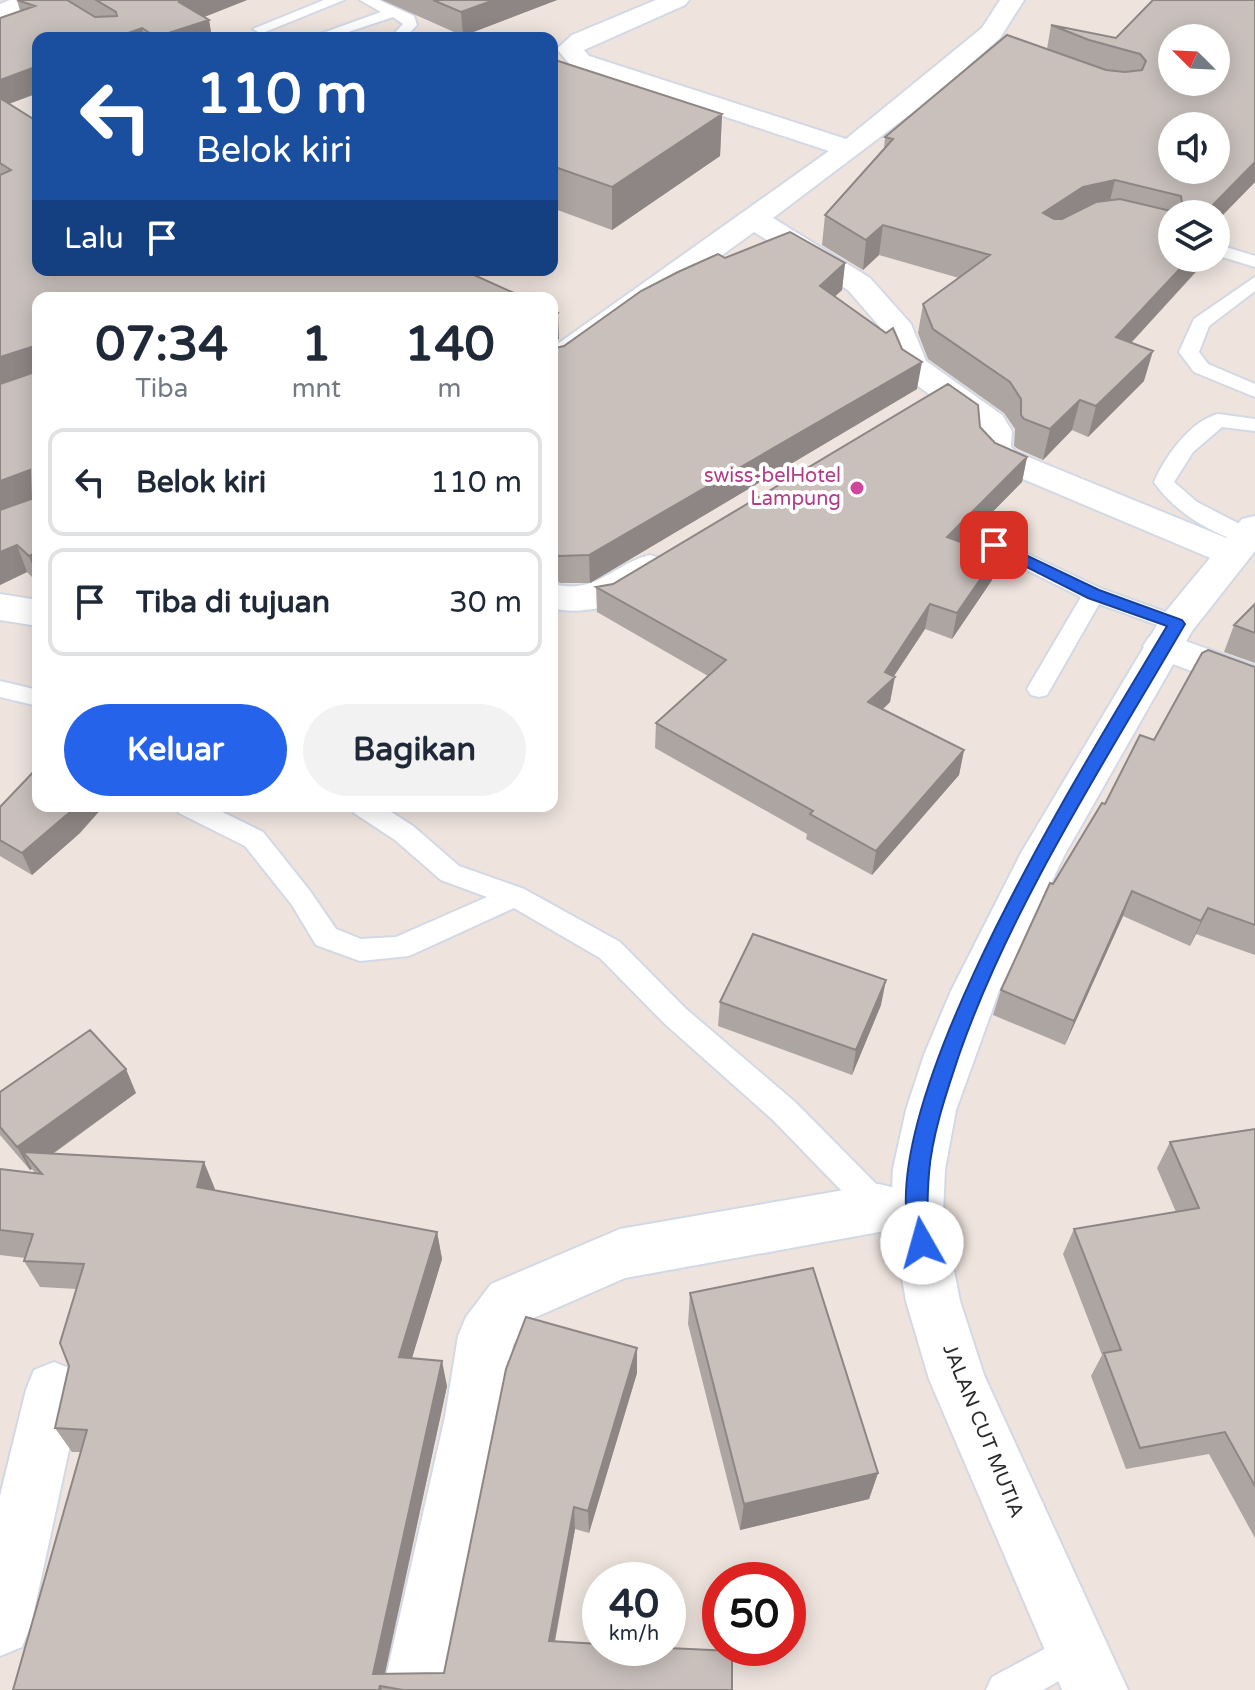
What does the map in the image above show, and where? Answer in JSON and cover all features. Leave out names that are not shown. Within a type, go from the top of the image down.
[{"type":"street","points":[[0,13],[31,0]]},
{"type":"street","points":[[677,0],[581,40],[570,49],[571,54],[580,61],[850,149]]},
{"type":"street","points":[[558,359],[1001,40],[1005,1]]},
{"type":"street","points":[[752,218],[859,284],[895,324],[930,399],[990,422],[995,431],[994,450],[1004,459],[1245,539]]},
{"type":"street","name":"JALAN CUT MUTIA","points":[[1086,1670],[957,1379],[933,1301],[898,1211],[919,1169],[931,1110],[975,991],[1043,853],[1170,635],[1245,539]]},
{"type":"street","points":[[558,598],[599,598],[679,550]]},
{"type":"street","points":[[0,607],[32,612]]},
{"type":"street","points":[[1170,635],[1255,681]]},
{"type":"street","points":[[415,1690],[474,1417],[486,1336],[510,1302],[620,1254],[898,1211]]},
{"type":"street","points":[[0,1625],[54,1390]]},
{"type":"lane","points":[[263,32],[259,22],[279,6],[299,0]]},
{"type":"lane","points":[[268,32],[337,0]]},
{"type":"lane","points":[[367,0],[409,19],[410,25],[403,32]]},
{"type":"lane","points":[[334,32],[394,12]]},
{"type":"lane","points":[[1230,254],[1255,262]]},
{"type":"lane","points":[[1255,282],[1201,323],[1189,352],[1201,368],[1255,391]]},
{"type":"lane","points":[[1245,539],[1168,492],[1164,482],[1169,467],[1203,430],[1218,420],[1255,425]]},
{"type":"lane","points":[[994,545],[1170,635]]},
{"type":"lane","points":[[1039,689],[1094,594]]},
{"type":"lane","points":[[0,689],[32,697]]},
{"type":"lane","points":[[200,812],[254,839],[301,898],[326,937],[360,950],[399,948],[515,896]]},
{"type":"lane","points":[[372,812],[404,833],[450,873],[515,896],[610,950],[675,1016],[898,1211]]},
{"type":"lane","points":[[1005,1690],[1086,1670]]},
{"type":"building","points":[[17,0],[67,0],[95,17],[117,16],[116,12],[96,0],[183,0],[179,2],[209,20],[172,32],[148,32],[142,28],[131,32],[32,32],[32,68],[0,80],[0,18],[35,6]]},
{"type":"building","points":[[433,0],[494,0],[461,12]]},
{"type":"building","points":[[1153,0],[1255,0],[1255,162],[1218,200],[1182,200],[1181,196],[1115,180],[1083,187],[1043,213],[1054,219],[1062,219],[1096,202],[1120,199],[1158,208],[1158,272],[1177,272],[1116,337],[1153,351],[1096,406],[1080,400],[1050,429],[1024,419],[1021,399],[1010,382],[933,329],[923,304],[990,255],[883,225],[866,240],[825,215],[893,139],[885,137],[1007,35],[1106,70],[1142,70],[1146,61],[1140,54],[1089,40],[1051,25],[1116,38]]},
{"type":"building","points":[[558,61],[722,114],[612,187],[558,168]]},
{"type":"building","points":[[0,98],[32,118],[32,276],[476,276],[512,292],[32,292],[32,373],[31,347],[0,357],[0,175],[11,170],[0,163]]},
{"type":"building","points":[[790,232],[845,263],[820,286],[886,333],[893,328],[902,349],[922,362],[589,555],[559,556],[558,348],[641,291],[718,254],[725,258]]},
{"type":"building","points":[[32,373],[32,555],[29,556],[17,545],[0,552],[0,510],[31,499],[30,470],[0,481],[0,384]]},
{"type":"building","points":[[948,384],[978,405],[980,427],[995,443],[1027,457],[947,537],[997,555],[957,613],[930,604],[885,672],[895,677],[868,702],[964,750],[876,851],[810,814],[813,811],[656,723],[726,660],[596,587],[613,584]]},
{"type":"building","points":[[1255,604],[1255,633],[1234,625]]},
{"type":"building","points":[[1208,650],[1255,667],[1255,925],[1208,908],[1201,921],[1132,891],[1074,1021],[1001,990],[1050,883],[1053,884],[1102,803],[1105,804],[1140,735],[1154,740],[1202,653]]},
{"type":"building","points":[[32,773],[32,812],[70,812],[22,853],[0,840],[0,807]]},
{"type":"building","points":[[753,934],[886,980],[856,1050],[720,1002]]},
{"type":"building","points":[[90,1030],[126,1069],[17,1147],[0,1127],[0,1092]]},
{"type":"building","points":[[1255,1129],[1255,1486],[1225,1432],[1140,1448],[1104,1353],[1121,1350],[1074,1229],[1199,1208],[1170,1142]]},
{"type":"building","points":[[23,1152],[204,1162],[197,1187],[437,1232],[399,1357],[442,1361],[373,1674],[444,1673],[506,1369],[526,1317],[637,1348],[588,1511],[574,1507],[549,1641],[582,1643],[582,1666],[686,1666],[686,1649],[702,1650],[702,1666],[732,1666],[732,1690],[403,1690],[380,1686],[379,1690],[13,1690],[87,1430],[55,1428],[69,1366],[60,1343],[84,1264],[24,1261],[33,1234],[0,1230],[0,1169],[42,1174]]},
{"type":"building","points":[[813,1268],[878,1473],[744,1504],[690,1293]]},
{"type":"place","name":"swiss-belHotel Lampung","points":[[857,488]]},
{"type":"route","points":[[922,1243],[917,1215],[919,1169],[931,1110],[975,991],[1043,853],[1177,624],[1094,594],[994,545]]}]
